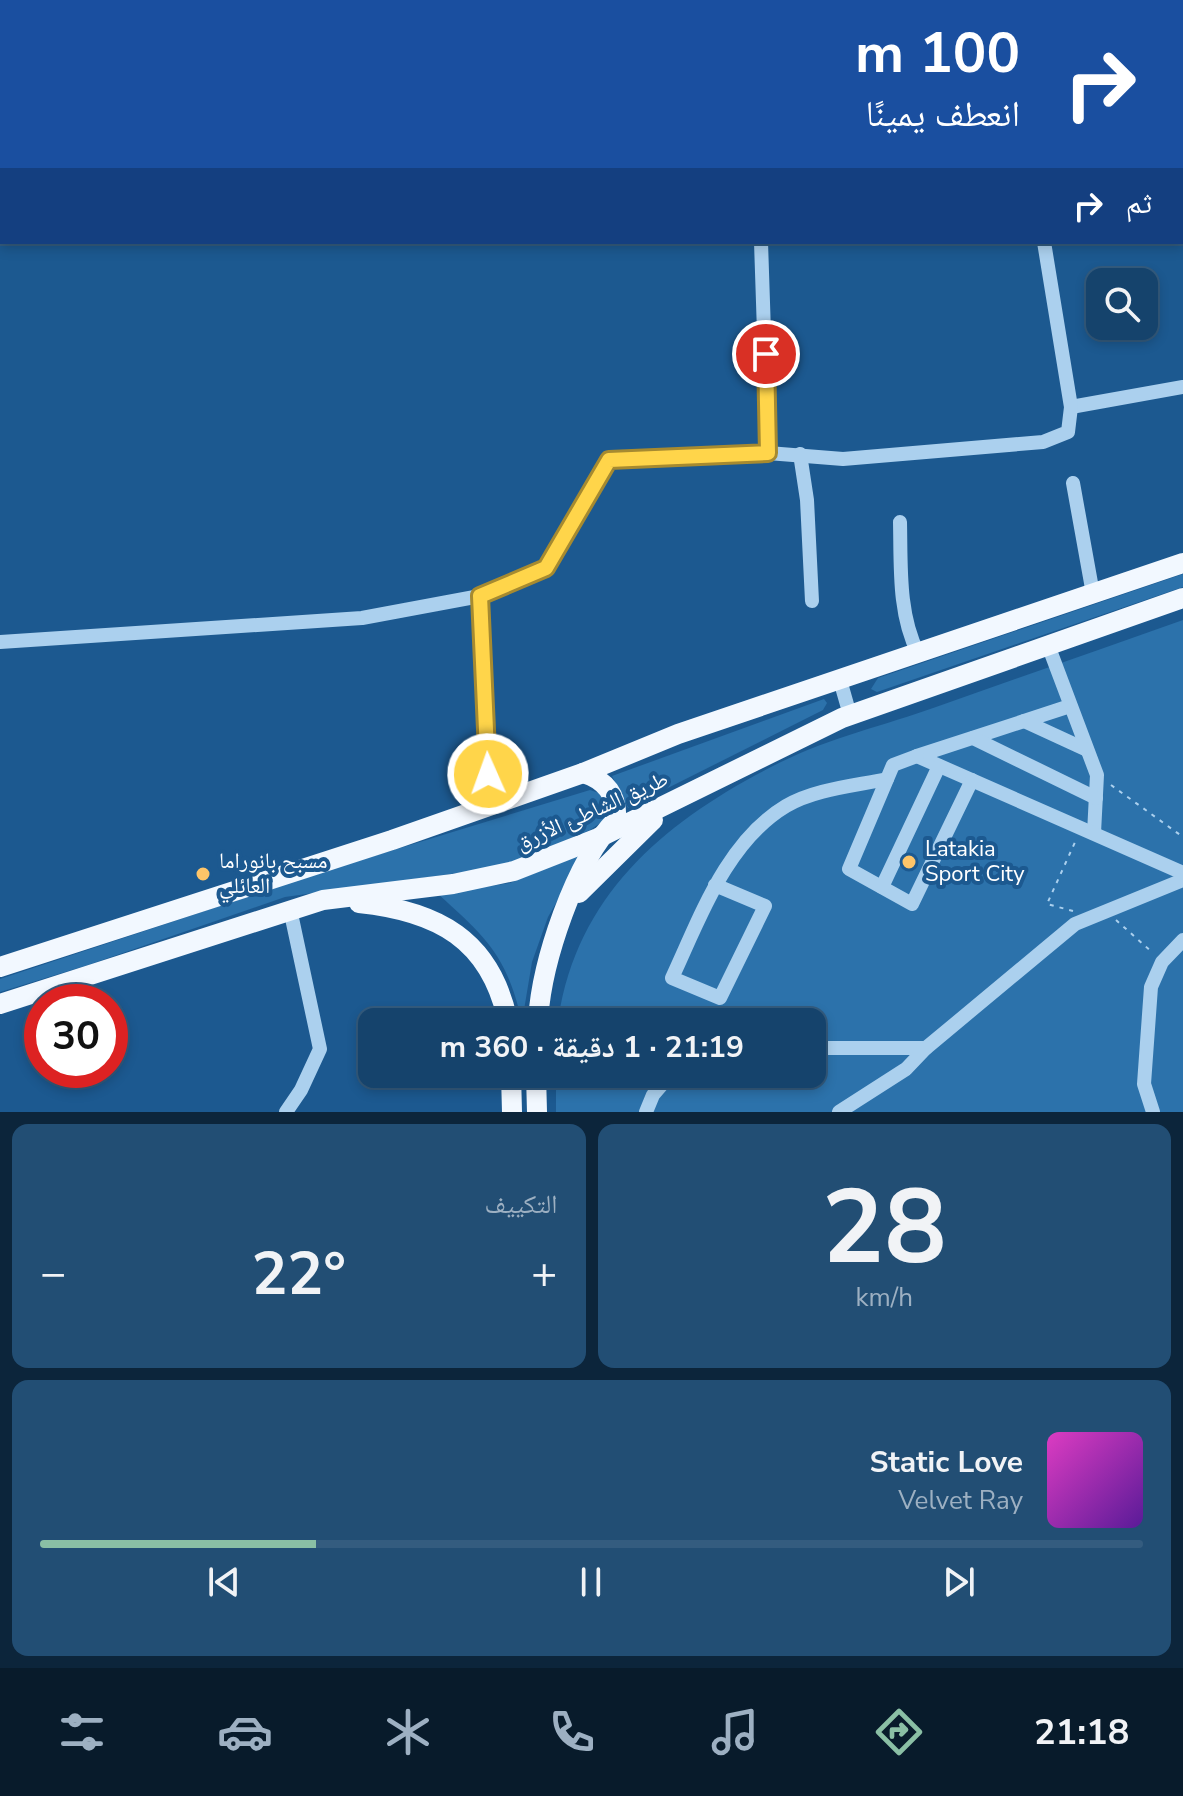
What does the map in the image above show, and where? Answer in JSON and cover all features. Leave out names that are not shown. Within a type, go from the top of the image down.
[{"type":"main road","name":"طريق الشاطئ الأزرق","points":[[0,967],[392,840],[490,803],[583,773],[678,734],[1183,563]]},
{"type":"main road","name":"طريق الشاطئ الأزرق","points":[[0,1004],[323,900],[453,884],[514,871],[598,838],[850,715],[1183,598]]},
{"type":"main road","points":[[540,1008],[552,942],[598,838],[616,820],[617,805],[607,785],[583,773]]},
{"type":"main road","points":[[568,904],[626,842],[677,800]]},
{"type":"main road","points":[[323,900],[394,907],[458,932],[490,973],[505,1008]]},
{"type":"main road","points":[[511,1088],[512,1112]]},
{"type":"main road","points":[[536,1088],[537,1112]]},
{"type":"street","points":[[761,244],[768,453]]},
{"type":"street","points":[[0,642],[362,618],[480,596],[546,568],[609,460],[768,453],[843,459],[1043,442],[1068,432],[1071,407],[1044,244]]},
{"type":"street","points":[[1071,407],[1183,387]]},
{"type":"street","points":[[800,454],[807,500],[812,601]]},
{"type":"street","points":[[1073,483],[1093,594]]},
{"type":"street","points":[[900,522],[901,583],[910,637],[918,653]]},
{"type":"street","points":[[480,596],[490,803]]},
{"type":"street","points":[[1048,645],[1097,775],[1096,798],[1088,830]]},
{"type":"street","points":[[840,680],[850,715]]},
{"type":"street","points":[[972,780],[912,904],[849,869],[893,765],[1070,706]]},
{"type":"street","points":[[1024,721],[1087,750]]},
{"type":"street","points":[[973,738],[1096,798]]},
{"type":"street","points":[[917,756],[1183,873]]},
{"type":"street","points":[[882,887],[939,766]]},
{"type":"street","points":[[715,885],[765,906],[720,998],[672,978],[715,885],[754,833],[786,807],[816,794],[887,779]]},
{"type":"street","points":[[839,1112],[906,1069],[926,1048],[1075,924],[1183,880]]},
{"type":"street","points":[[286,1112],[301,1090],[320,1049],[290,909]]},
{"type":"street","points":[[1153,1112],[1144,1084],[1151,987],[1162,962],[1183,940]]},
{"type":"street","points":[[826,1048],[926,1048]]},
{"type":"street","points":[[646,1112],[659,1088]]},
{"type":"path","points":[[1097,775],[1183,837]]},
{"type":"path","points":[[1088,830],[1047,904],[1099,914],[1162,962]]},
{"type":"shaded area","points":[[1183,574],[1183,587],[877,692],[871,689],[878,678]]},
{"type":"shaded area","name":"Latakia Sport City","points":[[1183,620],[1183,1112],[556,1112],[556,1088],[826,1088],[826,1008],[561,1008],[568,976],[585,934],[607,897],[666,834],[740,784],[799,753]]},
{"type":"shaded area","points":[[824,699],[827,703],[823,710],[628,808],[612,776]]},
{"type":"shaded area","points":[[590,790],[605,795],[609,812],[603,821],[590,830],[516,861],[472,871],[285,897],[0,992],[0,979],[328,870]]},
{"type":"shaded area","points":[[585,853],[548,917],[532,962],[524,1008],[518,1008],[509,980],[493,950],[470,923],[438,894],[510,883]]},
{"type":"place","name":"Latakia Sport City","points":[[909,862]]},
{"type":"place","name":"مسبح بانوراما العائلي","points":[[203,874]]},
{"type":"route","points":[[488,774],[480,596],[546,568],[609,460],[768,453],[766,354]]}]
